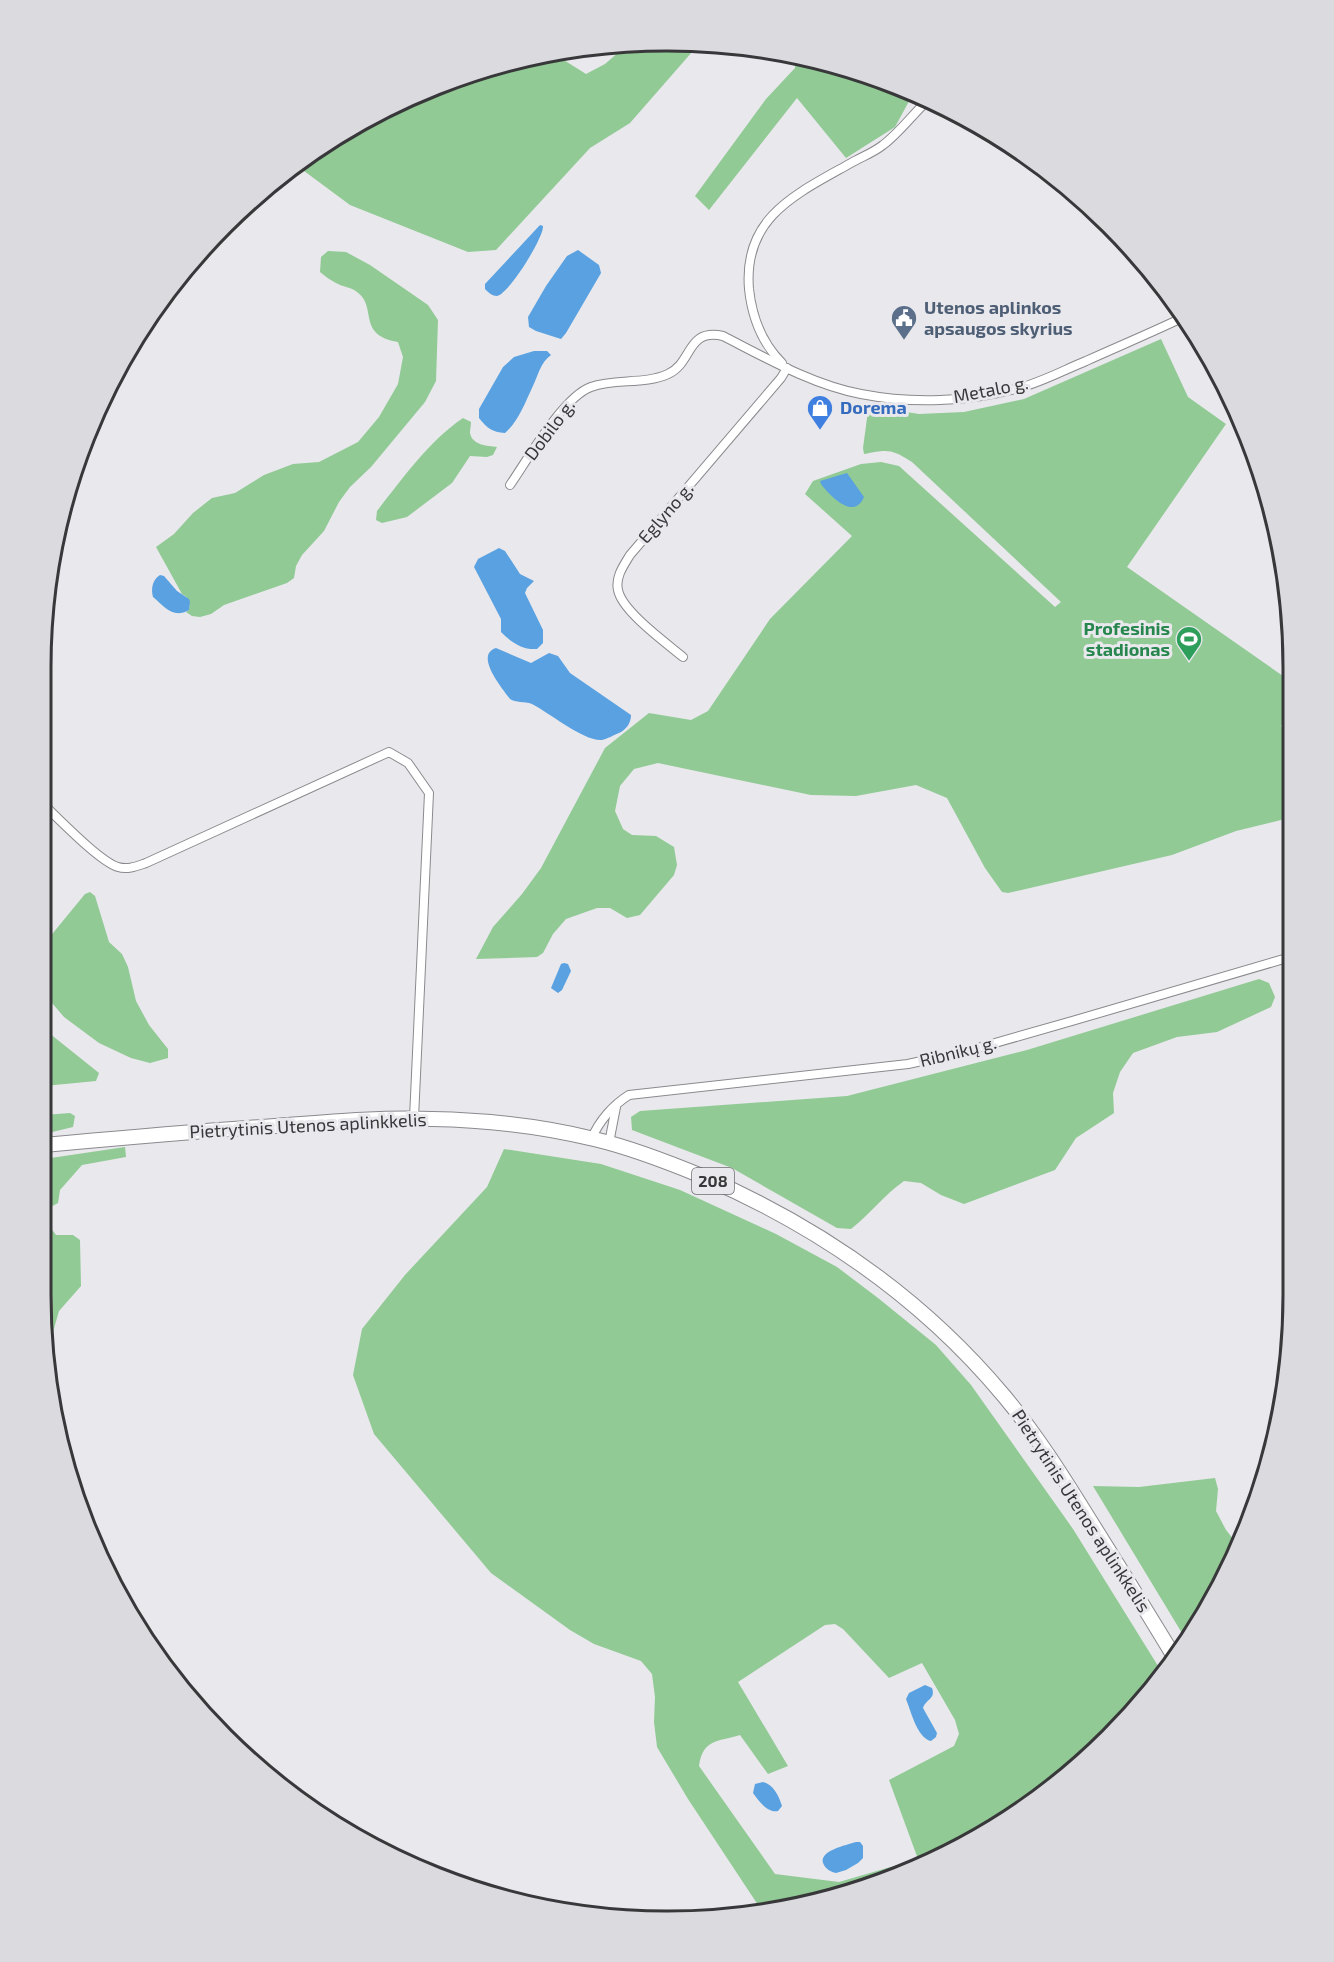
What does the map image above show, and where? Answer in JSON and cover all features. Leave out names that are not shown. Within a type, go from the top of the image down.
[{"type":"highway","name":"Pietrytinis Utenos aplinkkelis","points":[[51,1144],[295,1124],[414,1118],[506,1124],[592,1138],[649,1155],[693,1172],[810,1230],[871,1271],[933,1321],[962,1348],[1007,1399],[1066,1482],[1170,1650]]},
{"type":"street","points":[[787,368],[770,350],[759,329],[751,302],[748,277],[752,247],[760,230],[766,220],[794,197],[883,145],[921,107]]},
{"type":"street","name":"Metalo g.","points":[[787,368],[861,394],[909,400],[994,394],[1047,378],[1176,321]]},
{"type":"street","name":"Dobilo g.","points":[[510,485],[550,427],[571,400],[580,393],[591,387],[669,374],[676,369],[703,335],[723,336],[787,368]]},
{"type":"street","name":"Eglyno g.","points":[[682,657],[625,606],[617,588],[620,572],[630,555],[781,378],[787,368]]},
{"type":"street","points":[[51,811],[103,859],[118,867],[130,868],[146,863],[389,752],[408,763],[429,793],[414,1118]]},
{"type":"street","name":"Ribnikų g.","points":[[592,1138],[596,1128],[616,1106],[628,1095],[639,1092],[908,1064],[967,1051],[1283,959]]},
{"type":"street","points":[[609,1143],[616,1106]]},
{"type":"green space","points":[[692,52],[630,123],[590,148],[496,250],[468,252],[350,205],[303,170],[359,134],[395,115],[469,84],[508,72],[564,60],[586,74],[605,64],[618,53]]},
{"type":"green space","points":[[795,65],[826,72],[909,101],[895,127],[846,158],[797,98],[709,210],[695,196],[766,99],[795,68]]},
{"type":"green space","points":[[328,251],[346,252],[370,265],[428,305],[438,320],[436,381],[425,402],[339,502],[324,531],[302,555],[296,566],[294,578],[287,583],[224,605],[211,614],[200,617],[192,616],[186,612],[189,610],[188,600],[182,594],[156,547],[174,534],[193,513],[212,498],[235,493],[264,475],[293,464],[319,462],[358,442],[379,417],[398,384],[403,357],[398,342],[385,338],[372,327],[363,298],[357,292],[334,282],[320,272],[321,257]]},
{"type":"green space","points":[[1161,339],[1188,397],[1226,424],[1127,567],[1283,676],[1283,723],[1281,726],[1283,728],[1283,819],[1236,831],[1172,855],[1008,893],[1002,892],[985,868],[947,798],[916,785],[856,796],[811,795],[658,763],[634,769],[620,786],[615,811],[623,829],[632,835],[656,836],[674,847],[677,865],[674,875],[640,915],[627,918],[610,908],[597,908],[566,919],[553,934],[543,953],[537,957],[476,959],[493,927],[541,868],[605,748],[649,713],[691,720],[708,711],[770,619],[852,536],[805,494],[813,481],[861,464],[881,462],[899,466],[1055,607],[1061,602],[912,462],[890,451],[864,454],[868,411],[874,407],[919,414],[964,412],[1024,399]]},
{"type":"green space","points":[[463,418],[471,422],[470,433],[474,440],[480,444],[497,447],[493,455],[470,456],[452,483],[407,517],[382,523],[376,520],[377,511],[417,461],[438,438]]},
{"type":"green space","points":[[90,892],[95,896],[109,942],[122,954],[128,967],[136,1001],[149,1025],[168,1049],[168,1058],[150,1063],[131,1058],[99,1043],[64,1017],[51,1002],[51,935],[85,894]]},
{"type":"green space","points":[[1259,979],[1269,983],[1275,997],[1271,1007],[1217,1032],[1177,1037],[1133,1053],[1120,1072],[1113,1093],[1114,1113],[1076,1138],[1055,1170],[964,1204],[941,1195],[921,1183],[904,1181],[851,1229],[837,1228],[732,1168],[632,1130],[631,1117],[640,1111],[847,1096],[1027,1050]]},
{"type":"green space","points":[[51,1035],[99,1073],[96,1081],[51,1085]]},
{"type":"green space","points":[[70,1113],[75,1116],[73,1127],[51,1132],[51,1114]]},
{"type":"green space","points":[[125,1147],[126,1157],[82,1165],[60,1190],[58,1203],[51,1207],[51,1158]]},
{"type":"green space","points":[[504,1149],[601,1164],[680,1190],[776,1234],[837,1267],[936,1345],[971,1385],[1073,1529],[1158,1667],[1103,1731],[1042,1784],[975,1828],[917,1857],[889,1780],[954,1746],[959,1734],[955,1720],[922,1663],[889,1678],[843,1629],[835,1624],[825,1625],[738,1682],[788,1766],[768,1774],[740,1735],[708,1746],[701,1757],[699,1766],[775,1874],[839,1882],[906,1862],[826,1890],[757,1904],[688,1799],[657,1747],[652,1674],[641,1661],[594,1644],[570,1630],[491,1573],[374,1434],[353,1375],[362,1329],[405,1275],[487,1187]]},
{"type":"green space","points":[[51,1228],[56,1235],[73,1235],[80,1240],[81,1286],[59,1311],[52,1334]]},
{"type":"green space","points":[[1215,1478],[1218,1489],[1216,1511],[1233,1538],[1200,1603],[1182,1633],[1093,1486],[1139,1487]]},
{"type":"water","points":[[540,225],[543,226],[538,241],[517,276],[502,293],[497,296],[491,294],[485,289],[485,284]]},
{"type":"water","points":[[578,250],[599,265],[601,273],[566,333],[561,339],[529,327],[528,317],[546,286],[567,256]]},
{"type":"water","points":[[534,351],[547,351],[551,355],[542,366],[521,412],[505,433],[490,429],[479,418],[479,409],[503,367],[514,357]]},
{"type":"water","points":[[847,473],[864,497],[860,504],[854,507],[848,507],[836,500],[820,481]]},
{"type":"water","points":[[499,548],[505,551],[520,574],[534,581],[525,593],[543,630],[543,643],[537,649],[517,645],[501,632],[501,619],[474,567],[478,559]]},
{"type":"water","points":[[160,575],[189,599],[189,610],[174,612],[165,608],[153,597],[153,585],[155,579]]},
{"type":"water","points":[[496,648],[531,663],[549,653],[558,656],[570,673],[631,715],[629,723],[619,733],[602,740],[595,739],[577,732],[532,704],[510,699],[496,680],[489,664],[490,652]]},
{"type":"water","points":[[561,964],[568,964],[571,971],[562,990],[558,993],[551,988]]},
{"type":"water","points":[[925,1685],[932,1688],[933,1692],[932,1697],[923,1708],[937,1733],[931,1741],[918,1730],[906,1699],[909,1693]]},
{"type":"water","points":[[763,1782],[770,1785],[777,1795],[782,1806],[778,1811],[767,1808],[753,1793],[755,1784]]},
{"type":"water","points":[[860,1842],[863,1846],[863,1858],[858,1863],[836,1873],[825,1866],[823,1860],[828,1852]]},
{"type":"place","name":"Utenos aplinkos apsaugos skyrius","points":[[904,341]]},
{"type":"place","name":"Dorema","points":[[820,431]]},
{"type":"place","name":"Profesinis stadionas","points":[[1189,662]]}]
